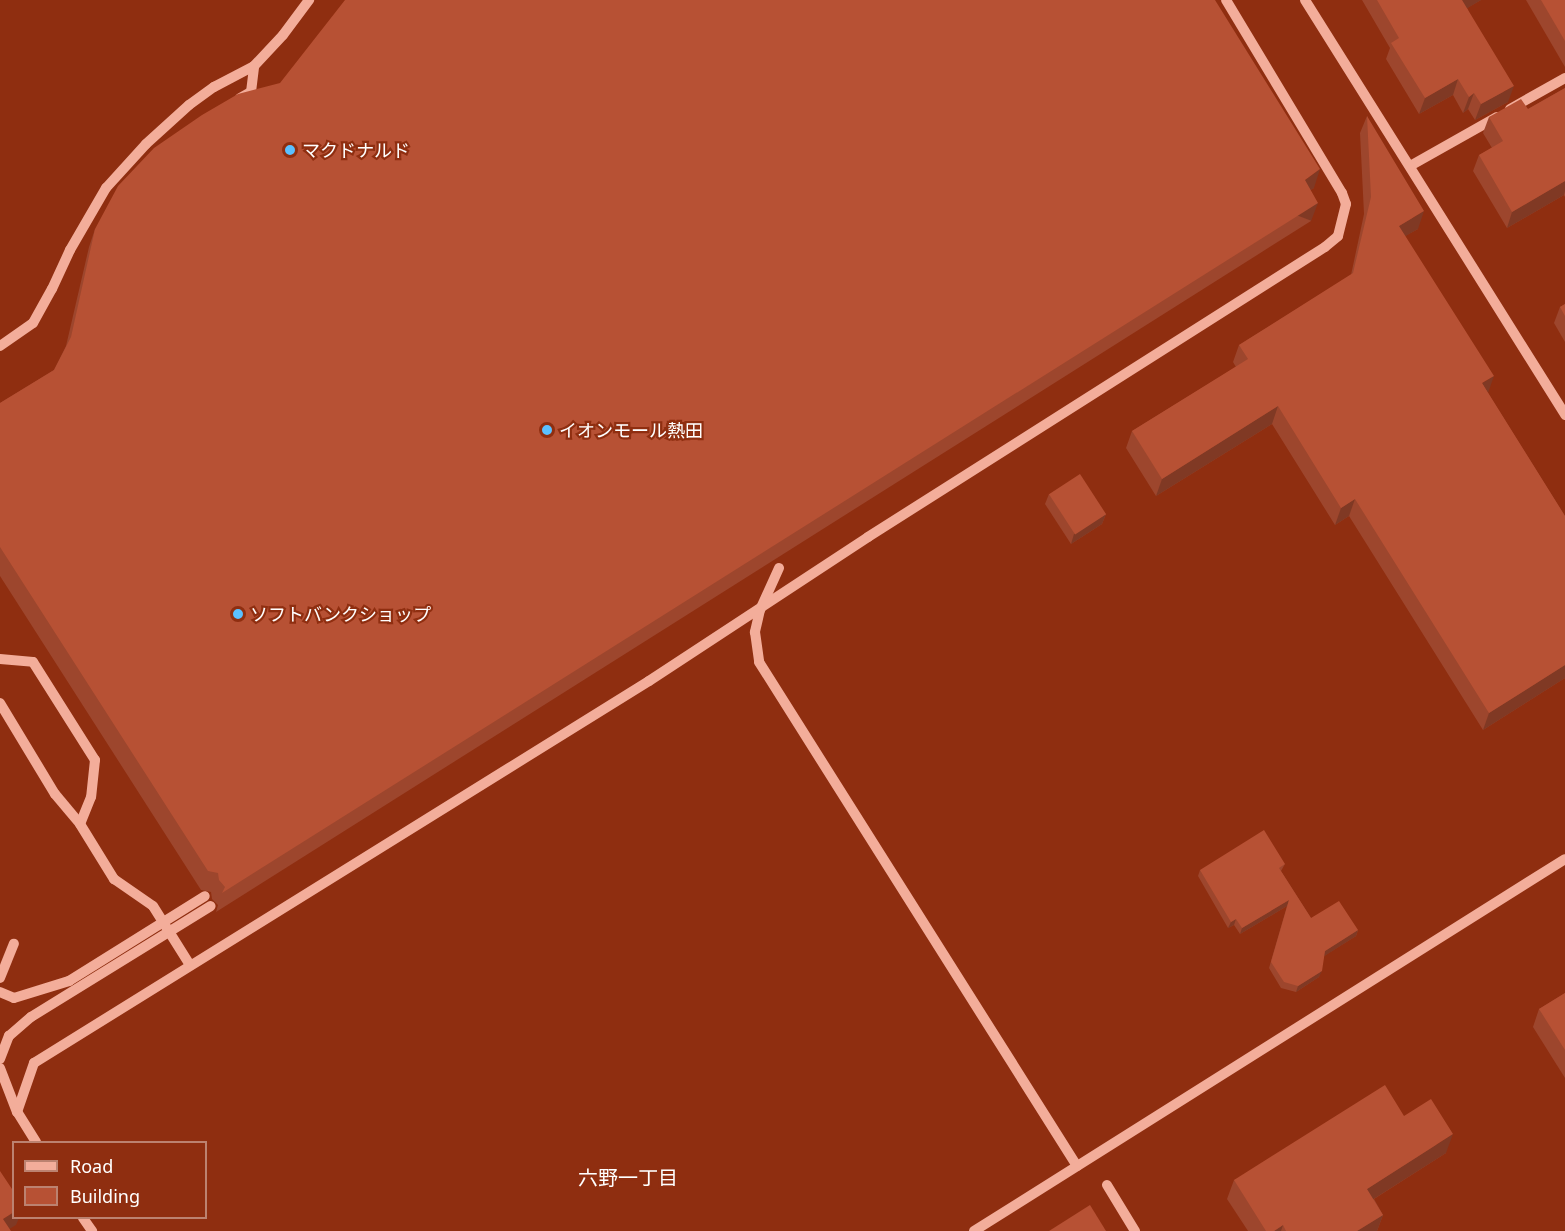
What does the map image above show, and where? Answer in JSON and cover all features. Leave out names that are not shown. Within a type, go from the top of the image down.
[{"type":"street","points":[[0,346],[33,323],[70,249],[106,188],[146,144],[189,105],[214,87],[254,66],[284,34],[309,0]]},
{"type":"street","points":[[16,1112],[34,1063],[760,610],[868,537],[1325,247],[1338,236],[1346,204],[1342,193],[1226,0]]},
{"type":"street","points":[[1305,0],[1565,415]]},
{"type":"street","points":[[231,104],[251,92],[254,66]]},
{"type":"street","points":[[1410,166],[1565,78]]},
{"type":"street","points":[[106,188],[151,155]]},
{"type":"street","points":[[779,568],[760,610],[754,632],[759,662],[1077,1166]]},
{"type":"street","points":[[0,658],[33,662],[95,760],[91,797],[80,824]]},
{"type":"street","points":[[0,703],[55,794],[80,824],[114,879],[153,906],[190,964]]},
{"type":"street","points":[[974,1231],[1565,859]]},
{"type":"street","points":[[0,992],[14,998],[69,981],[208,901],[31,1017],[9,1036],[0,1059]]},
{"type":"street","points":[[0,978],[14,944]]},
{"type":"street","points":[[0,1068],[16,1112],[35,1141]]},
{"type":"street","points":[[1107,1185],[1135,1231]]},
{"type":"building","points":[[345,0],[1215,0],[1320,169],[1305,180],[1318,203],[222,893],[225,887],[219,880],[218,873],[208,871],[0,547],[0,403],[54,370],[71,337],[95,229],[118,186],[154,148],[202,115],[238,94],[280,83]]},
{"type":"building","points":[[1377,0],[1462,0],[1514,86],[1481,104],[1474,93],[1469,97],[1458,79],[1425,98],[1391,43],[1399,38]]},
{"type":"building","points":[[1541,0],[1565,0],[1565,41]]},
{"type":"building","points":[[1565,88],[1565,181],[1512,212],[1479,155],[1503,141],[1489,117],[1521,99],[1528,109]]},
{"type":"building","points":[[1367,116],[1424,211],[1399,226],[1494,376],[1482,383],[1565,516],[1565,665],[1489,713],[1355,499],[1341,508],[1278,406],[1162,479],[1132,431],[1248,359],[1239,345],[1353,273],[1371,197]]},
{"type":"building","points":[[1565,304],[1565,316],[1560,307]]},
{"type":"building","points":[[1080,474],[1106,514],[1075,534],[1049,494]]},
{"type":"building","points":[[1264,830],[1285,864],[1279,868],[1311,918],[1339,901],[1358,930],[1325,951],[1322,971],[1298,986],[1284,982],[1271,962],[1289,900],[1242,928],[1236,919],[1231,922],[1200,870]]},
{"type":"building","points":[[1565,993],[1565,1050],[1539,1009]]},
{"type":"building","points":[[1385,1085],[1404,1116],[1431,1099],[1453,1134],[1367,1189],[1383,1215],[1357,1231],[1286,1231],[1283,1225],[1274,1231],[1266,1231],[1234,1180]]},
{"type":"building","points":[[0,1171],[12,1189],[12,1213],[3,1219],[11,1231],[0,1231]]},
{"type":"building","points":[[1090,1205],[1106,1231],[1049,1231]]},
{"type":"place","name":"マクドナルド","points":[[290,150]]},
{"type":"place","name":"イオンモール熱田","points":[[547,430]]},
{"type":"place","name":"ソフトバンクショップ","points":[[238,614]]},
{"type":"district","name":"六野一丁目","points":[[628,1177]]}]
